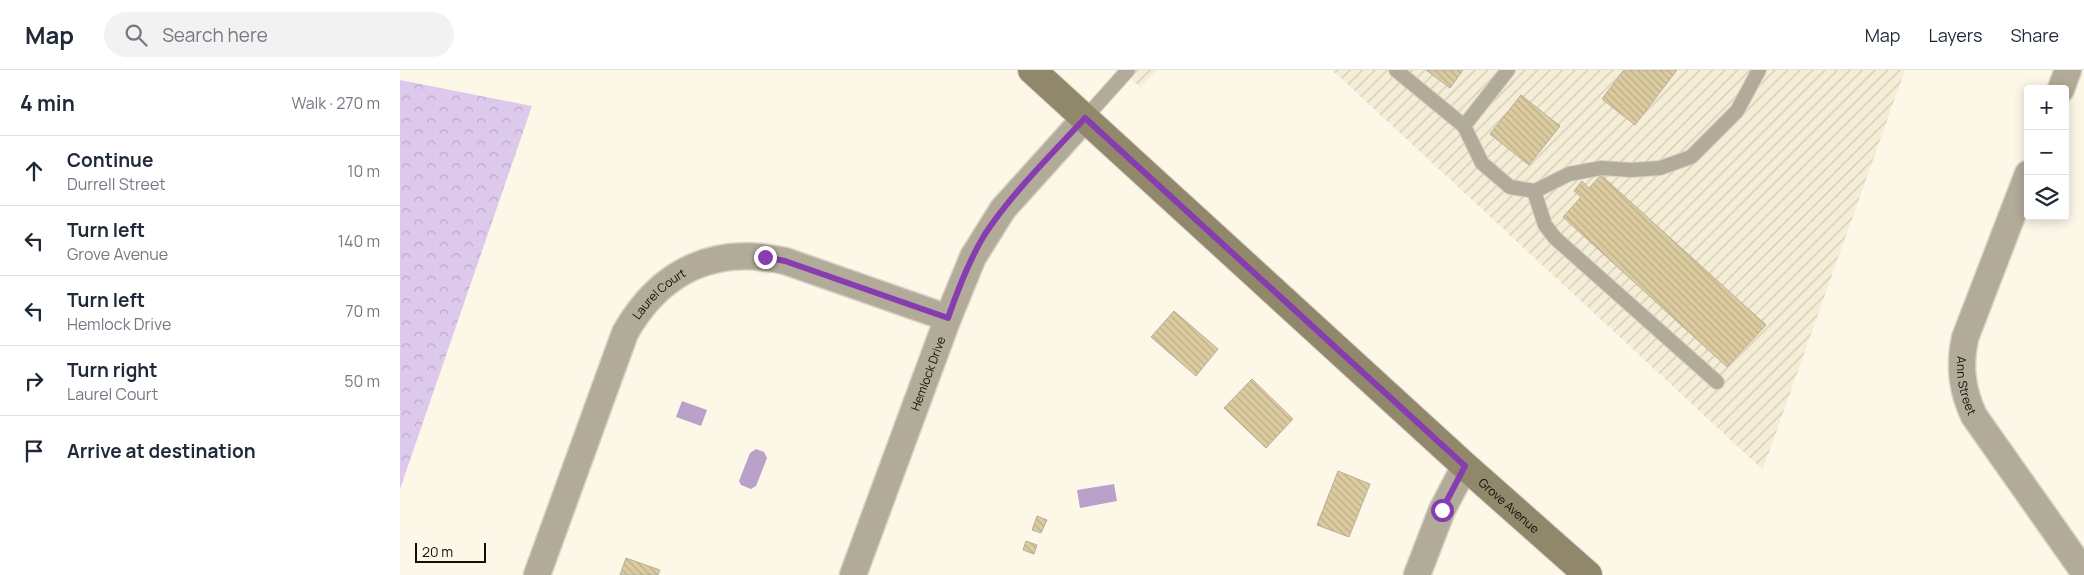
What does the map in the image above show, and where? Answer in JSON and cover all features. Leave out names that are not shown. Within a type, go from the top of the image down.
[{"type":"street","name":"Grove Avenue","points":[[1034,70],[1465,466],[1588,575]]},
{"type":"street","points":[[2062,85],[2068,70]]},
{"type":"street","name":"Hemlock Drive","points":[[853,575],[962,280],[985,235],[1024,185],[1085,118]]},
{"type":"street","name":"Ann Street","points":[[2028,175],[1964,338],[1961,374],[1966,396],[1974,416],[2084,572]]},
{"type":"street","name":"Laurel Court","points":[[537,575],[624,333],[635,314],[649,297],[665,283],[684,271],[703,263],[723,258],[744,255],[765,257],[785,261],[948,318]]},
{"type":"street","points":[[1416,575],[1442,510],[1465,466]]},
{"type":"lane","points":[[1085,118],[1128,70]]},
{"type":"lane","points":[[1396,70],[1464,126],[1482,163],[1510,187],[1534,191],[1569,174],[1601,168],[1631,170],[1660,168],[1691,157],[1737,111],[1759,70]]},
{"type":"lane","points":[[1464,126],[1508,70]]},
{"type":"lane","points":[[1534,191],[1544,225],[1555,238],[1717,382]]},
{"type":"shaded area","points":[[1121,70],[1157,70],[1140,87]]},
{"type":"shaded area","points":[[1332,70],[1905,70],[1763,469],[1762,469]]},
{"type":"shaded area","points":[[682,401],[707,410],[701,426],[676,417]]},
{"type":"shaded area","points":[[756,449],[764,452],[767,458],[756,486],[751,489],[741,485],[739,481],[750,453]]},
{"type":"shaded area","points":[[1114,484],[1117,501],[1080,508],[1077,490]]},
{"type":"green space","points":[[400,80],[532,106],[400,489]]},
{"type":"building","points":[[1426,70],[1463,70],[1450,88]]},
{"type":"building","points":[[1624,70],[1677,70],[1635,125],[1602,99]]},
{"type":"building","points":[[1521,95],[1560,126],[1529,165],[1490,134]]},
{"type":"building","points":[[1601,175],[1766,325],[1727,367],[1563,217],[1581,197],[1574,191],[1582,181],[1589,188]]},
{"type":"building","points":[[1174,311],[1218,349],[1196,376],[1151,337]]},
{"type":"building","points":[[1252,379],[1293,419],[1266,448],[1224,408]]},
{"type":"building","points":[[1338,471],[1370,484],[1349,537],[1317,525]]},
{"type":"building","points":[[1037,516],[1047,520],[1041,533],[1032,530]]},
{"type":"building","points":[[1026,541],[1037,545],[1034,554],[1023,550]]},
{"type":"building","points":[[626,558],[660,570],[658,575],[620,575]]},
{"type":"route","points":[[765,257],[785,261],[948,318],[962,280],[985,235],[1024,185],[1085,118],[1465,466],[1442,510]]}]
